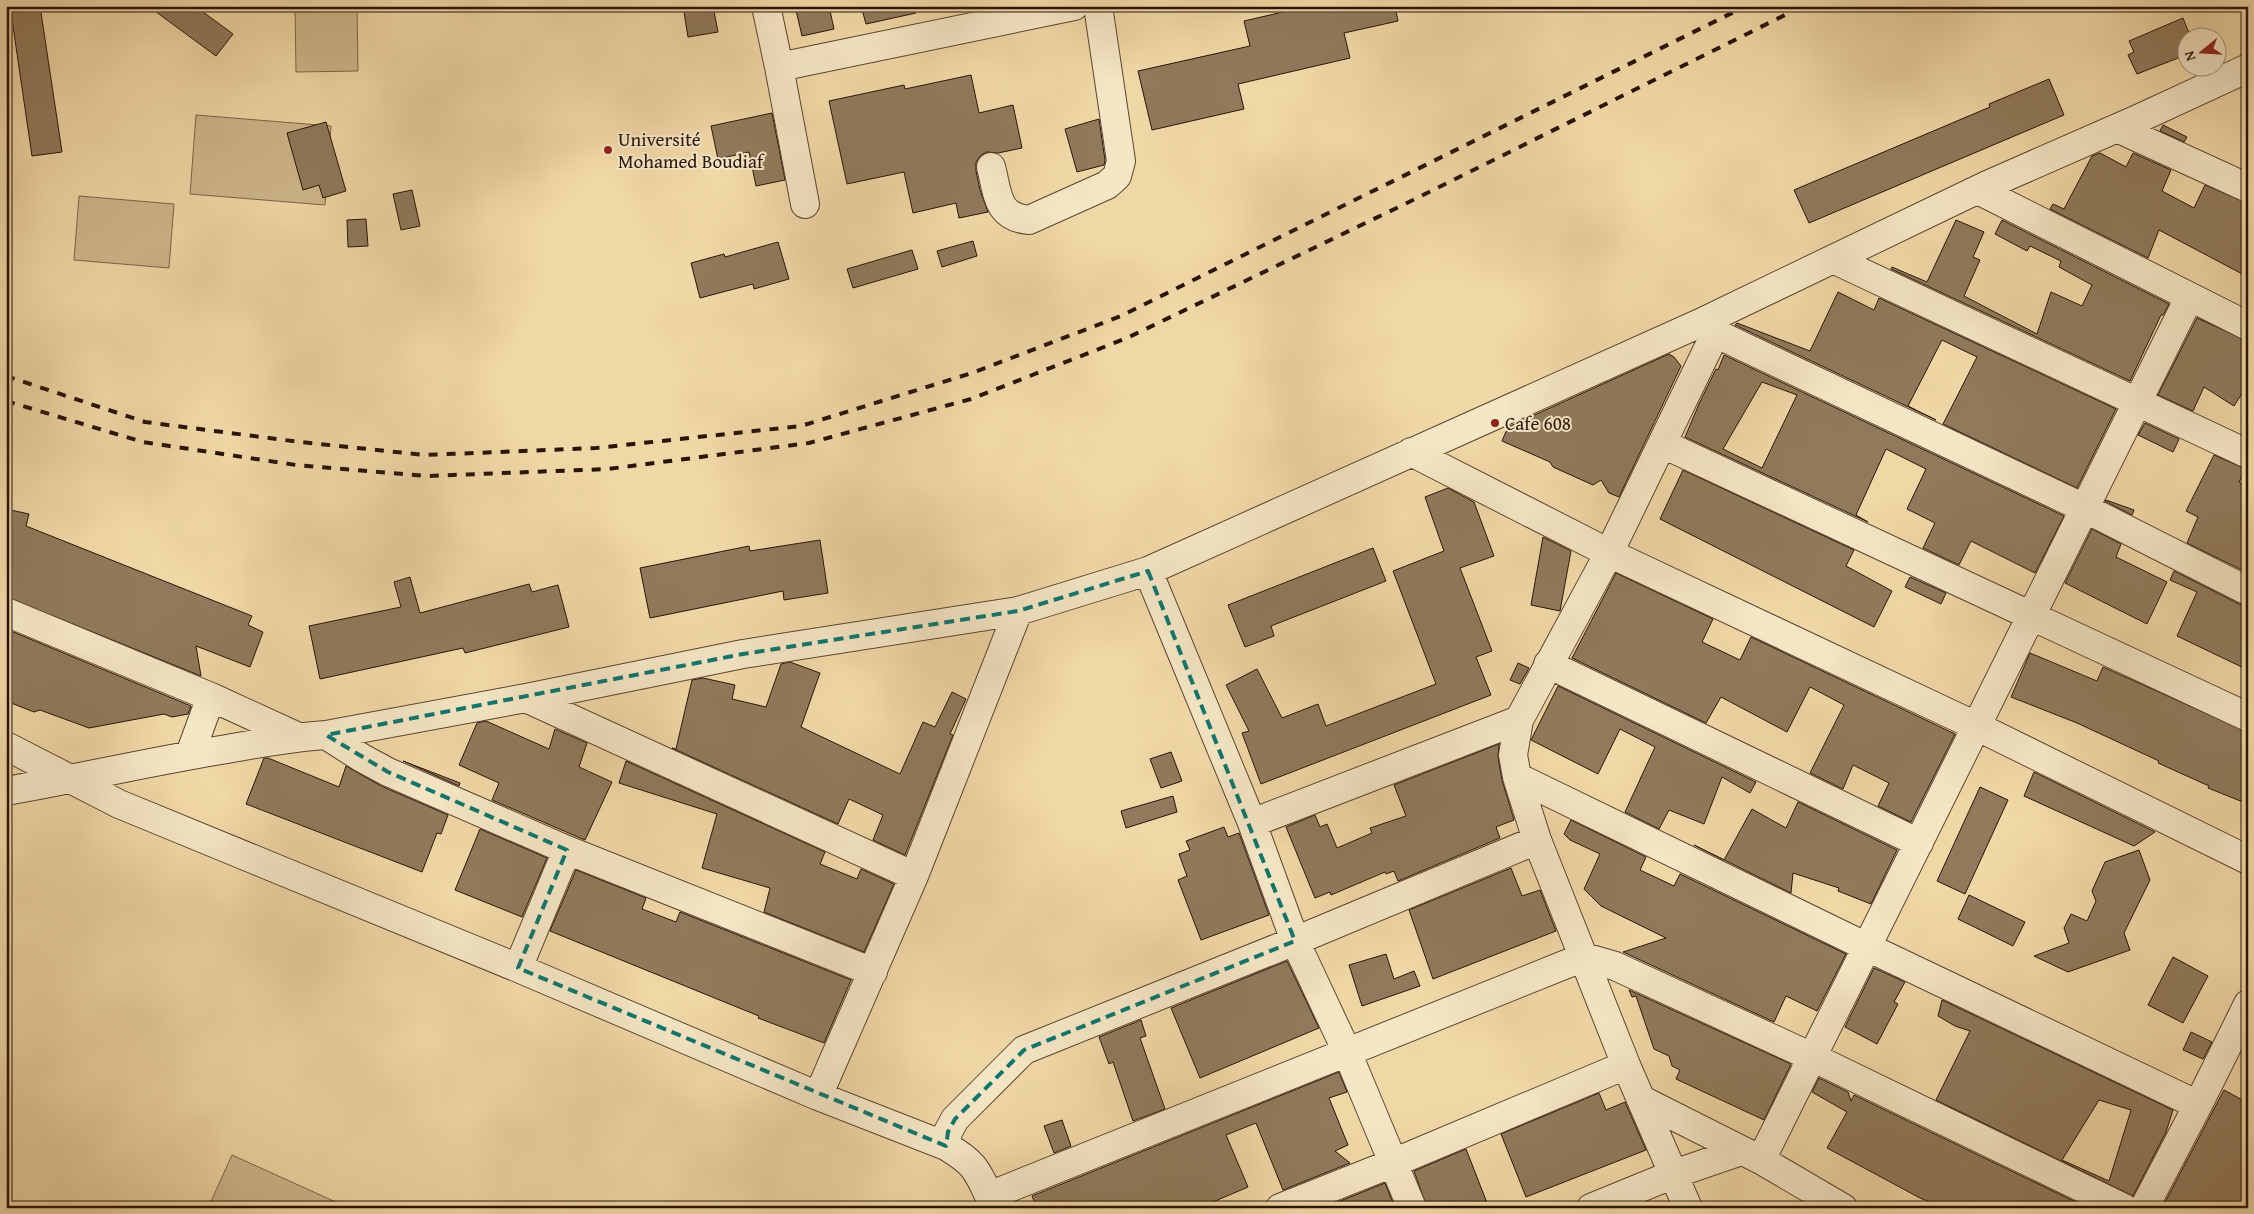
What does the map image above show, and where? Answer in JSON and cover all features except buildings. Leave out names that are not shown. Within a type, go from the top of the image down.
[{"type":"street","points":[[766,6],[805,204]]},
{"type":"street","points":[[779,67],[1074,6]]},
{"type":"street","points":[[991,166],[1000,203],[1006,213],[1016,219],[1029,220],[1107,185],[1117,176],[1121,161],[1098,6]]},
{"type":"street","points":[[6,791],[71,780],[190,754],[296,736],[326,734],[526,698],[743,654],[1018,611],[1148,571],[1411,452],[1707,329],[1835,260],[1978,190],[2248,68]]},
{"type":"street","points":[[2117,128],[2248,188]]},
{"type":"street","points":[[1978,190],[2189,298],[2248,326]]},
{"type":"street","points":[[1835,260],[2248,454]]},
{"type":"street","points":[[1591,1208],[1674,1174],[1751,1155],[1812,1057],[2189,298]]},
{"type":"street","points":[[1688,1208],[1626,1065],[1537,840],[1517,778],[1513,755],[1519,720],[1610,552],[1663,444],[1707,329]]},
{"type":"street","points":[[1707,329],[2084,508],[2248,591]]},
{"type":"street","points":[[1663,444],[2248,716]]},
{"type":"street","points":[[1411,452],[1610,552],[1976,726],[2248,860]]},
{"type":"street","points":[[1148,571],[1252,823],[1295,941],[1346,1052],[1412,1208]]},
{"type":"street","points":[[818,1096],[914,876],[1018,611]]},
{"type":"street","points":[[6,612],[211,697],[296,736]]},
{"type":"street","points":[[1548,664],[1919,843]]},
{"type":"street","points":[[190,754],[211,697]]},
{"type":"street","points":[[526,698],[914,876]]},
{"type":"street","points":[[1252,823],[1519,720]]},
{"type":"street","points":[[326,734],[362,758],[388,772],[567,850],[873,972]]},
{"type":"street","points":[[6,746],[119,804],[518,968],[818,1096],[946,1146],[965,1157],[977,1170],[992,1202],[1346,1052],[1584,957],[1615,966],[1812,1057],[2124,1208]]},
{"type":"street","points":[[1517,778],[2198,1105]]},
{"type":"street","points":[[946,1146],[948,1132],[955,1119],[1024,1050],[1295,941],[1537,840]]},
{"type":"street","points":[[518,968],[567,850]]},
{"type":"street","points":[[2144,1208],[2248,1004]]},
{"type":"street","points":[[1280,1208],[1393,1163],[1626,1065]]},
{"type":"street","points":[[1642,1100],[1751,1155],[1843,1208]]},
{"type":"highlighted area","points":[[1148,571],[1295,941],[1024,1050],[955,1119],[948,1132],[946,1146],[518,968],[567,850],[388,772],[326,735],[743,654],[1018,611]]},
{"type":"shaded area","points":[[295,6],[357,6],[358,71],[296,72]]},
{"type":"shaded area","points":[[196,115],[331,126],[325,205],[190,194]]},
{"type":"shaded area","points":[[79,196],[174,204],[169,268],[74,260]]},
{"type":"shaded area","points":[[232,1155],[349,1208],[208,1208]]},
{"type":"railway","points":[[6,376],[145,422],[300,442],[425,455],[596,448],[801,426],[972,373],[1121,316],[1746,6]]},
{"type":"railway","points":[[6,401],[143,442],[296,465],[427,476],[608,469],[809,443],[971,399],[1127,338],[1407,203],[1803,6]]},
{"type":"place","name":"Université Mohamed Boudiaf","points":[[608,150]]},
{"type":"place","name":"Cafe 608","points":[[1495,423]]}]
